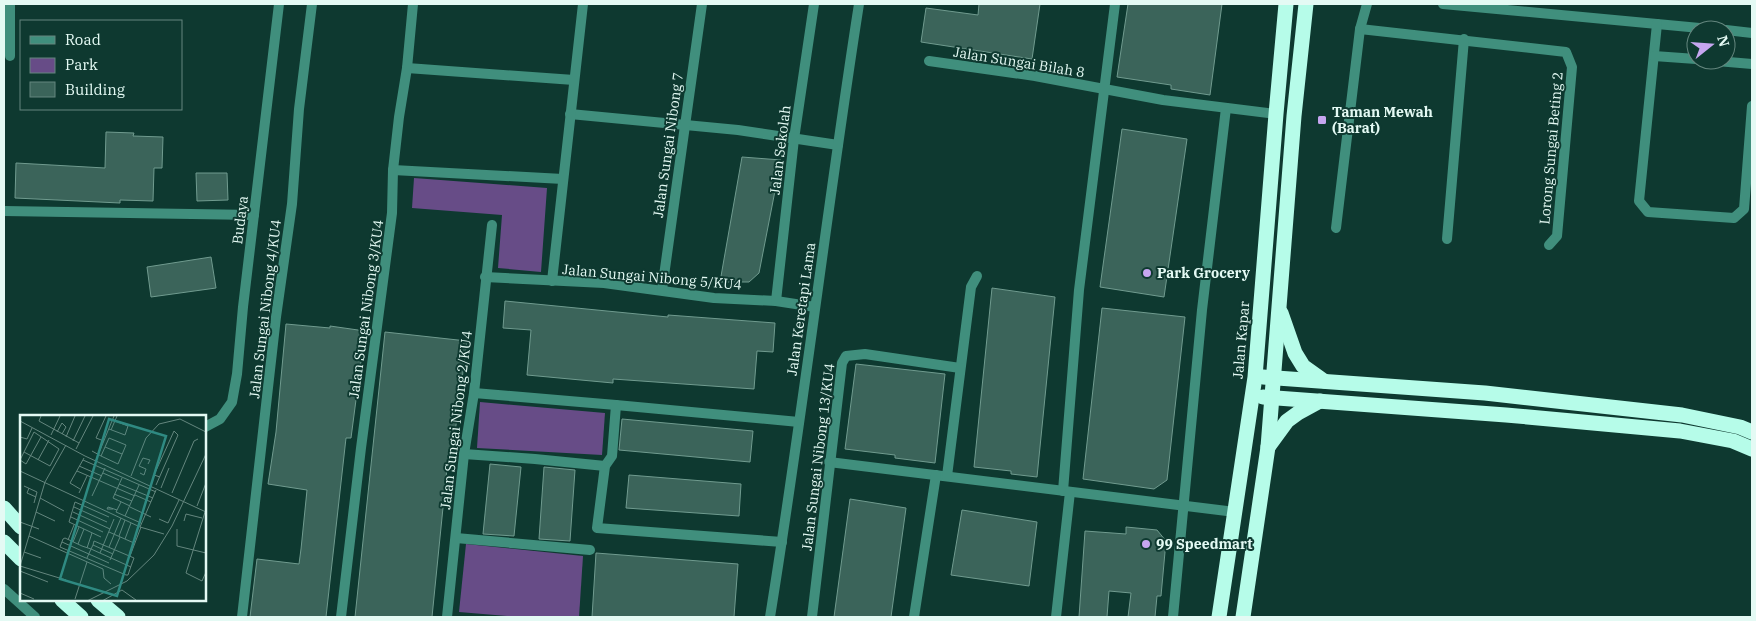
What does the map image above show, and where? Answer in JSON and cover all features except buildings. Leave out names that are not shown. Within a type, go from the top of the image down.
[{"type":"highway","name":"Jalan Kapar","points":[[1219,617],[1252,396],[1286,4]]},
{"type":"highway","points":[[1243,617],[1268,447],[1294,116],[1306,4]]},
{"type":"highway","points":[[1279,304],[1295,353],[1303,366],[1324,381]]},
{"type":"highway","points":[[1254,377],[1480,393],[1682,415],[1740,427],[1752,432]]},
{"type":"highway","points":[[1252,396],[1680,431],[1733,441],[1752,449]]},
{"type":"highway","points":[[1268,447],[1286,422],[1320,401]]},
{"type":"highway","points":[[4,508],[20,526]]},
{"type":"highway","points":[[4,542],[20,558]]},
{"type":"highway","points":[[63,601],[81,617]]},
{"type":"highway","points":[[99,601],[118,617]]},
{"type":"street","points":[[10,4],[10,56]]},
{"type":"street","name":"Budaya","points":[[206,426],[220,419],[232,402],[237,374],[279,4]]},
{"type":"street","name":"Jalan Sungai Nibong 4/KU4","points":[[242,617],[276,317],[292,204],[299,109],[312,4]]},
{"type":"street","name":"Jalan Sungai Nibong 3/KU4","points":[[341,617],[392,213],[392,170],[398,117],[407,68],[413,4]]},
{"type":"street","points":[[552,281],[583,4]]},
{"type":"street","name":"Jalan Sungai Nibong 7","points":[[662,290],[702,4]]},
{"type":"street","name":"Jalan Sekolah","points":[[776,301],[794,140],[814,4]]},
{"type":"street","name":"Jalan Keretapi Lama","points":[[770,617],[859,4]]},
{"type":"street","points":[[1056,617],[1067,492],[1079,290],[1115,4]]},
{"type":"street","points":[[1336,228],[1360,29],[1367,4]]},
{"type":"street","points":[[1442,4],[1524,8],[1686,27]]},
{"type":"street","points":[[1657,24],[1639,201],[1648,212],[1734,218],[1744,209],[1752,106]]},
{"type":"street","points":[[1360,29],[1464,40],[1447,240]]},
{"type":"street","points":[[1736,31],[1752,33]]},
{"type":"street","name":"Lorong Sungai Beting 2","points":[[1464,40],[1566,52],[1572,67],[1557,236],[1549,245]]},
{"type":"street","points":[[1654,56],[1686,58]]},
{"type":"street","name":"Jalan Sungai Bilah 8","points":[[929,61],[1035,76],[1163,100],[1276,114]]},
{"type":"street","points":[[1736,63],[1752,64]]},
{"type":"street","points":[[407,68],[574,80]]},
{"type":"street","points":[[1173,617],[1202,310],[1226,108]]},
{"type":"street","points":[[570,114],[738,130],[794,140],[838,145]]},
{"type":"street","points":[[392,170],[563,179]]},
{"type":"street","points":[[4,211],[254,215]]},
{"type":"street","name":"Jalan Sungai Nibong 2/KU4","points":[[447,617],[464,454],[474,393],[492,226]]},
{"type":"street","points":[[947,476],[971,287],[977,276]]},
{"type":"street","name":"Jalan Sungai Nibong 5/KU4","points":[[485,277],[604,283],[714,298],[776,301],[815,307]]},
{"type":"street","name":"Jalan Sungai Nibong 13/KU4","points":[[812,617],[842,363],[846,356],[865,354],[960,368]]},
{"type":"street","points":[[474,393],[616,404],[799,422]]},
{"type":"street","points":[[616,404],[612,456],[605,466],[596,528],[782,542]]},
{"type":"street","points":[[464,454],[605,466]]},
{"type":"street","points":[[830,462],[1236,512]]},
{"type":"street","points":[[914,617],[936,475]]},
{"type":"street","points":[[456,538],[590,550]]},
{"type":"street","points":[[4,589],[35,617]]},
{"type":"green space","points":[[414,178],[547,188],[541,272],[498,268],[502,215],[412,208]]},
{"type":"green space","points":[[480,402],[605,413],[602,455],[477,448]]},
{"type":"green space","points":[[466,544],[583,556],[579,617],[518,617],[459,612]]},
{"type":"place","name":"Taman Mewah (Barat)","points":[[1322,120]]},
{"type":"place","name":"Park Grocery","points":[[1147,273]]},
{"type":"place","name":"99 Speedmart","points":[[1146,544]]}]
